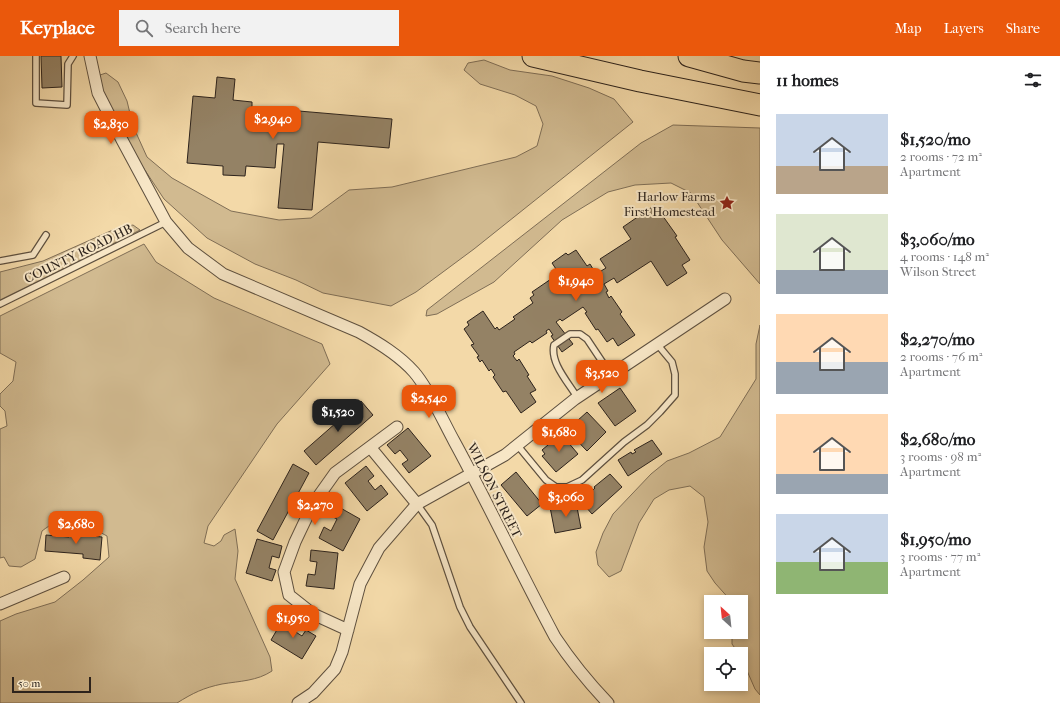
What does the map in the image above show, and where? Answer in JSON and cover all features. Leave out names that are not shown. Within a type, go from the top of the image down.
[{"type":"highway","points":[[533,56],[640,81],[760,105]]},
{"type":"highway","points":[[689,56],[743,71],[760,73]]},
{"type":"street","name":"WILSON STREET","points":[[90,56],[98,93],[166,222],[188,248],[223,274],[359,332],[378,342],[400,358],[416,374],[429,394],[472,473],[555,637],[587,681],[608,703]]},
{"type":"street","points":[[298,703],[313,693],[335,669],[348,630],[360,584],[379,548],[417,504],[505,455],[577,397],[725,299]]},
{"type":"street","points":[[348,630],[314,614],[289,595],[284,572],[295,542],[313,504],[335,472],[397,427]]},
{"type":"street","points":[[370,447],[417,504]]},
{"type":"street","points":[[0,604],[64,577]]},
{"type":"lane","points":[[36,56],[36,103],[68,105],[68,64],[73,56]]},
{"type":"lane","name":"COUNTY ROAD HB","points":[[0,304],[166,222]]},
{"type":"lane","points":[[0,262],[33,255],[46,236]]},
{"type":"lane","points":[[577,397],[554,361],[554,345],[570,334],[580,334],[587,339],[611,375]]},
{"type":"lane","points":[[518,446],[546,480],[556,487],[567,487],[582,480],[624,442],[647,426],[675,395],[675,374],[672,362],[657,344]]},
{"type":"lane","points":[[417,504],[432,525],[458,601],[470,627],[521,703]]},
{"type":"shaded area","points":[[484,60],[510,70],[552,76],[589,88],[614,99],[633,122],[474,249],[416,292],[391,306],[323,293],[296,280],[255,264],[207,238],[164,199],[125,140],[101,90],[100,75],[106,73],[118,82],[127,101],[133,126],[147,157],[172,178],[231,211],[279,220],[311,218],[349,190],[392,187],[516,157],[537,146],[543,124],[536,106],[515,95],[480,84],[464,70],[468,63]]},
{"type":"shaded area","points":[[673,125],[760,128],[760,284],[722,240],[691,193],[671,183],[635,185],[608,192],[562,220],[494,282],[437,314],[426,316],[427,310],[641,143]]},
{"type":"shaded area","points":[[133,225],[140,230],[0,301],[0,272],[43,261],[115,229]]},
{"type":"shaded area","points":[[144,244],[156,262],[214,298],[322,344],[330,364],[277,424],[208,526],[204,543],[214,546],[221,541],[224,535],[235,529],[238,551],[235,579],[270,657],[272,671],[254,679],[209,687],[177,703],[0,703],[0,621],[16,614],[55,602],[109,557],[107,536],[83,524],[69,521],[54,524],[42,531],[35,559],[21,567],[9,566],[4,557],[0,558],[0,429],[7,426],[5,411],[0,406],[0,394],[13,381],[16,362],[0,353],[0,316]]},
{"type":"shaded area","points":[[760,325],[760,695],[755,689],[748,673],[748,647],[734,647],[732,644],[732,639],[748,639],[748,595],[726,595],[707,571],[704,547],[708,522],[704,497],[690,486],[669,490],[654,499],[639,523],[621,571],[609,577],[598,565],[596,552],[603,533],[613,514],[651,474],[667,461],[689,453],[720,437],[756,379],[756,344]]},
{"type":"building","points":[[41,56],[61,56],[62,87],[42,88]]},
{"type":"building","points":[[217,77],[235,79],[233,100],[252,102],[252,107],[392,119],[389,148],[318,142],[312,210],[278,208],[284,144],[277,144],[275,168],[246,166],[245,176],[223,175],[223,166],[187,163],[193,96],[215,98]]},
{"type":"building","points":[[655,205],[677,236],[675,237],[690,260],[682,265],[687,273],[667,286],[651,261],[617,283],[614,278],[604,284],[608,291],[606,292],[609,298],[611,296],[622,312],[620,314],[635,335],[618,346],[613,338],[607,342],[598,329],[596,330],[585,313],[587,312],[583,307],[562,321],[560,319],[556,322],[573,344],[562,352],[551,336],[553,335],[549,329],[546,331],[547,333],[532,343],[530,341],[514,352],[515,354],[513,356],[517,361],[519,359],[536,390],[530,393],[536,402],[521,413],[506,391],[503,392],[493,377],[495,375],[491,369],[489,371],[482,360],[480,362],[477,357],[479,356],[471,345],[474,344],[464,329],[469,325],[467,322],[483,311],[495,329],[497,327],[499,330],[515,319],[513,317],[533,303],[530,298],[534,295],[532,292],[554,277],[561,288],[566,284],[552,263],[566,253],[568,255],[576,250],[587,266],[590,264],[596,274],[606,268],[600,259],[631,239],[623,227]]},
{"type":"building","points":[[620,388],[636,411],[615,426],[598,403]]},
{"type":"building","points":[[361,401],[373,415],[316,465],[304,451]]},
{"type":"building","points":[[587,412],[606,432],[587,451],[567,430]]},
{"type":"building","points":[[408,428],[431,456],[409,473],[402,464],[408,460],[400,450],[395,454],[387,445]]},
{"type":"building","points":[[561,434],[578,454],[556,472],[542,456],[545,454],[542,450]]},
{"type":"building","points":[[652,440],[662,454],[628,476],[618,460],[631,452],[632,454],[636,452],[634,450]]},
{"type":"building","points":[[293,464],[309,473],[273,540],[257,531]]},
{"type":"building","points":[[366,466],[374,476],[368,481],[375,490],[381,485],[388,494],[367,511],[345,483]]},
{"type":"building","points":[[516,472],[542,504],[527,516],[501,485]]},
{"type":"building","points":[[610,474],[622,487],[592,514],[579,499],[591,489],[592,491],[595,488],[594,487]]},
{"type":"building","points":[[576,502],[581,528],[555,533],[550,507]]},
{"type":"building","points":[[337,506],[360,519],[343,551],[319,538],[324,527],[331,531],[337,519],[331,516]]},
{"type":"building","points":[[69,534],[102,537],[100,560],[83,558],[83,554],[45,551],[46,535],[69,537]]},
{"type":"building","points":[[257,539],[282,546],[279,558],[272,556],[269,568],[276,570],[272,581],[246,573]]},
{"type":"building","points":[[311,550],[338,553],[334,589],[306,586],[308,574],[315,575],[317,562],[310,561]]},
{"type":"building","points":[[285,616],[295,623],[291,629],[302,636],[306,630],[316,636],[302,659],[271,640]]},
{"type":"place","name":"Harlow Farms First Homestead","points":[[727,203]]}]
